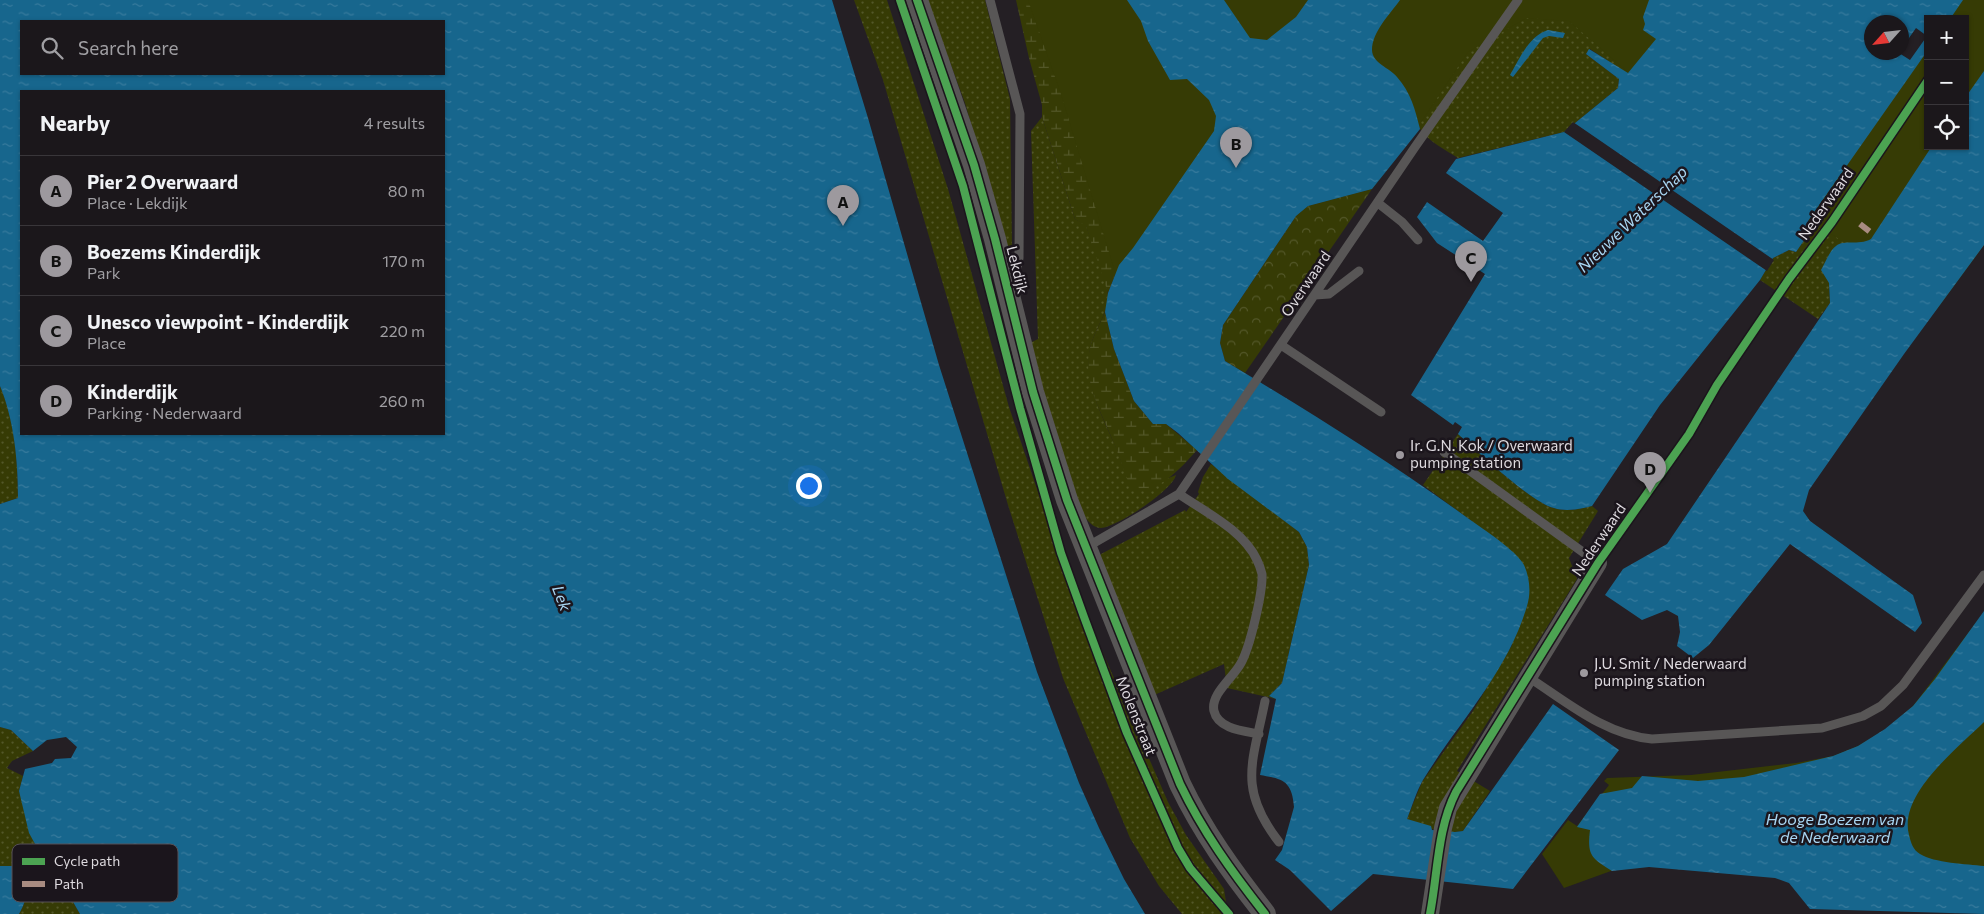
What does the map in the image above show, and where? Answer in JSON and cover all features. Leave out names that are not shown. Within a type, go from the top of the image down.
[{"type":"street","name":"Lekdijk","points":[[917,0],[974,165],[1038,408],[1084,548]]},
{"type":"street","name":"Molenstraat","points":[[1084,548],[1180,784],[1197,819],[1221,858],[1265,914]]},
{"type":"street","name":"Nederwaard","points":[[1430,914],[1443,828],[1448,808],[1456,792],[1598,563]]},
{"type":"lane","points":[[990,0],[1020,114],[1019,258],[1011,300]]},
{"type":"lane","name":"Overwaard","points":[[1084,548],[1179,494],[1415,147],[1518,0]]},
{"type":"lane","points":[[1378,203],[1402,222],[1418,240]]},
{"type":"lane","points":[[1315,295],[1329,294],[1359,271]]},
{"type":"lane","points":[[1281,345],[1382,412]]},
{"type":"lane","name":"Nederwaard","points":[[1598,563],[1689,434],[1717,385]]},
{"type":"lane","points":[[1444,452],[1598,563]]},
{"type":"lane","points":[[1179,494],[1248,544],[1262,574],[1260,594],[1246,652],[1241,664],[1218,693],[1214,703],[1214,712],[1219,721],[1230,728],[1259,734]]},
{"type":"lane","points":[[1528,677],[1609,729],[1632,737],[1652,739],[1822,728],[1863,716],[1881,706],[1903,685],[1984,575]]},
{"type":"lane","points":[[1265,701],[1250,779],[1253,796],[1266,826],[1279,842]]},
{"type":"green space","points":[[854,0],[887,0],[948,189],[1009,407],[1056,545],[1168,802],[1186,835],[1224,889],[1228,914],[1182,914],[1159,886],[1130,838],[1063,678],[1008,505],[883,80]]},
{"type":"green space","points":[[927,0],[985,0],[1010,99],[1012,249],[1009,254],[965,103]]},
{"type":"green space","points":[[1016,0],[1127,0],[1119,265],[1108,293],[1086,226],[1075,219],[1042,117],[1042,105]]},
{"type":"green space","points":[[1028,0],[1984,0],[1984,245],[1937,309],[1822,227],[1629,73],[1569,21],[1526,18],[1468,52],[1409,140],[1372,189],[1308,206],[1296,216],[1244,290],[1223,324],[1187,372],[1118,282],[1061,94]]},
{"type":"green space","points":[[1400,0],[1649,0],[1656,38],[1628,74],[1590,49],[1586,54],[1619,79],[1618,88],[1564,132],[1458,158],[1428,138],[1421,130],[1417,121],[1410,88]]},
{"type":"green space","points":[[1042,117],[1075,219],[1086,225],[1107,289],[1106,309],[1092,342],[1089,362],[1089,374],[1099,409],[1126,473],[1138,490],[1176,475],[1173,482],[1143,507],[1109,526],[1101,528],[1093,525],[1083,515],[1044,401],[1030,343],[1038,339],[1031,131]]},
{"type":"green space","points":[[1924,147],[1925,150],[1829,283],[1830,303],[1818,319],[1760,280],[1773,258],[1789,250],[1796,252],[1814,226],[1808,222],[1849,161]]},
{"type":"green space","points":[[1372,189],[1245,373],[1225,361],[1220,343],[1223,325],[1296,216],[1308,206]]},
{"type":"green space","points":[[1105,312],[1114,349],[1134,401],[1153,424],[1166,424],[1197,450],[1176,472],[1150,488],[1141,490],[1131,489],[1091,386],[1088,361],[1090,348]]},
{"type":"green space","points":[[0,386],[9,413],[15,441],[18,498],[0,504]]},
{"type":"green space","points":[[1458,434],[1505,476],[1544,504],[1563,510],[1592,506],[1598,511],[1569,558],[1577,579],[1457,771],[1490,791],[1463,831],[1448,832],[1427,827],[1407,819],[1422,782],[1473,711],[1512,645],[1497,540],[1423,485]]},
{"type":"green space","points":[[1211,464],[1299,532],[1307,547],[1309,565],[1282,683],[1269,696],[1276,699],[1227,688],[1224,664],[1152,696],[1096,561],[1101,554],[1185,510],[1186,512],[1199,494],[1203,477]]},
{"type":"green space","name":"Hooge Boezem van de Nederwaard","points":[[1984,612],[1984,903],[1628,859],[1622,867],[1564,888],[1542,854],[1568,820],[1577,826],[1609,785],[1604,781],[1607,778],[1691,775],[1796,763],[1833,756],[1858,746],[1886,729],[1913,706]]},
{"type":"green space","points":[[0,727],[11,730],[33,751],[12,761],[7,768],[23,776],[19,791],[38,844],[12,844],[12,868],[0,866]]},
{"type":"green space","points":[[24,902],[73,902],[80,914],[19,914]]},
{"type":"water","name":"Lek","points":[[0,0],[832,0],[939,365],[1037,672],[1079,783],[1099,828],[1124,879],[1145,914],[80,914],[73,902],[178,902],[178,844],[35,844],[29,833],[19,791],[25,769],[52,763],[55,759],[71,758],[77,747],[66,737],[47,740],[33,751],[11,730],[0,727],[0,504],[18,498],[14,441],[5,399],[0,386]]},
{"type":"water","points":[[1127,0],[1224,0],[1250,38],[1267,40],[1296,17],[1308,0],[1400,0],[1378,30],[1372,50],[1375,58],[1394,74],[1406,89],[1420,129],[1372,189],[1308,206],[1296,216],[1223,325],[1220,343],[1225,361],[1410,477],[1499,540],[1524,565],[1529,580],[1529,596],[1519,630],[1495,675],[1423,780],[1407,819],[1431,826],[1432,830],[1463,831],[1553,704],[1619,750],[1513,889],[1373,874],[1331,911],[1290,870],[1275,860],[1282,850],[1294,807],[1293,798],[1285,783],[1275,778],[1260,775],[1276,699],[1269,696],[1282,683],[1309,565],[1307,547],[1299,532],[1228,479],[1178,433],[1166,424],[1153,424],[1134,401],[1114,349],[1105,312],[1108,293],[1119,265],[1133,248],[1214,131],[1216,116],[1209,100],[1187,79],[1170,80],[1148,41],[1141,21]]},
{"type":"water","name":"Nieuwe Waterschap","points":[[1649,0],[1963,0],[1953,15],[1924,15],[1924,56],[1808,221],[1814,226],[1796,252],[1789,250],[1773,258],[1760,280],[1660,405],[1592,506],[1563,510],[1544,504],[1532,497],[1458,434],[1462,427],[1455,422],[1453,425],[1411,395],[1485,274],[1437,243],[1417,217],[1427,202],[1483,241],[1503,213],[1446,173],[1456,159],[1564,132],[1618,88],[1619,79],[1586,54],[1589,49],[1628,73],[1656,39],[1643,30],[1645,24],[1643,17]]},
{"type":"water","points":[[1548,30],[1565,33],[1563,38],[1549,36],[1543,38],[1513,77],[1510,75],[1530,42]]},
{"type":"water","points":[[1984,71],[1984,245],[1904,354],[1809,490],[1803,511],[1810,521],[1913,595],[1922,623],[1915,632],[1790,544],[1709,645],[1693,658],[1677,646],[1680,632],[1678,616],[1667,610],[1642,620],[1605,595],[1623,569],[1667,544],[1830,303],[1829,283],[1821,270],[1832,250],[1839,244],[1871,239],[1929,150],[1969,150],[1969,92]]},
{"type":"water","name":"Hooge Boezem van de Nederwaard","points":[[1984,611],[1984,722],[1933,772],[1921,788],[1908,819],[1911,841],[1914,848],[1920,854],[1942,861],[1984,866],[1984,914],[1810,909],[1789,883],[1775,878],[1649,867],[1612,871],[1599,863],[1592,855],[1589,845],[1590,830],[1577,827],[1600,794],[1632,788],[1642,776],[1698,781],[1744,777],[1833,756],[1858,746],[1885,729],[1913,706]]},
{"type":"water","points":[[0,866],[12,866],[12,902],[24,902],[19,914],[0,914]]},
{"type":"pier","points":[[1916,28],[1924,34],[1924,40],[1910,60],[1909,59],[1909,38]]},
{"type":"pier","points":[[1573,122],[1774,260],[1767,271],[1564,132]]},
{"type":"marked path","points":[[1815,212],[1824,233]]},
{"type":"marked path","points":[[1860,224],[1874,235]]},
{"type":"cycle path","points":[[900,0],[963,186],[1020,408],[1061,553],[1084,617],[1127,733],[1178,848],[1190,868],[1229,914]]},
{"type":"cycle path","points":[[917,0],[974,165],[995,239],[1033,392],[1067,500],[1180,784],[1198,819],[1241,883],[1265,914]]},
{"type":"cycle path","points":[[1430,914],[1445,821],[1456,792],[1598,563],[1689,434],[1717,385],[1789,279],[1832,222],[1924,86]]},
{"type":"place","name":"Boezems Kinderdijk","points":[[1236,168]]},
{"type":"place","name":"Pier 2 Overwaard","points":[[843,226]]},
{"type":"place","name":"Unesco viewpoint - Kinderdijk","points":[[1471,282]]},
{"type":"place","name":"Ir. G.N. Kok / Overwaard pumping station","points":[[1400,455]]},
{"type":"place","name":"Kinderdijk","points":[[1650,493]]},
{"type":"place","name":"J.U. Smit / Nederwaard pumping station","points":[[1584,673]]}]
